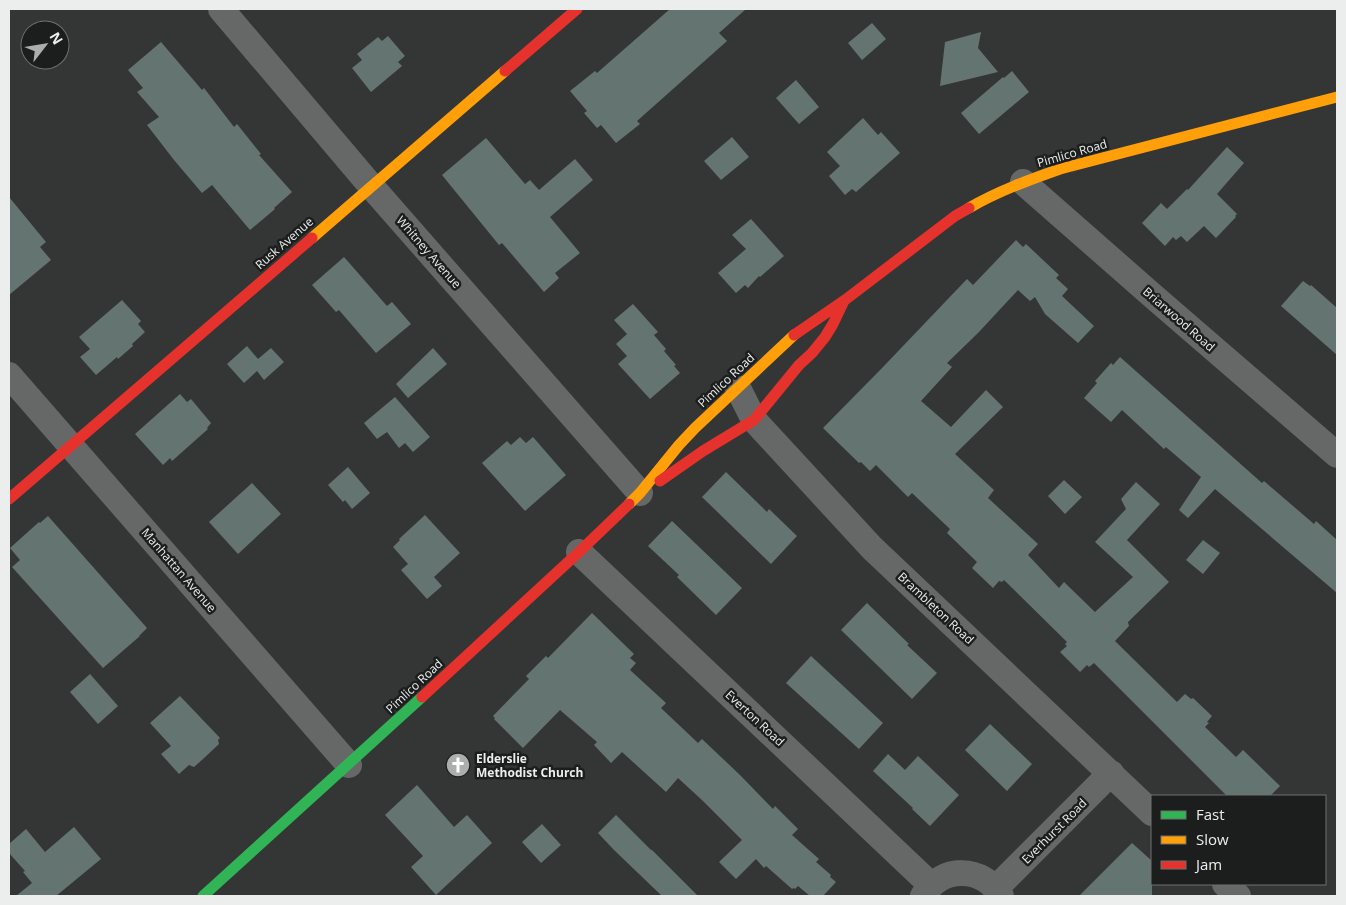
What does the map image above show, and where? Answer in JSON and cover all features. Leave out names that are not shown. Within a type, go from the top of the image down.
[{"type":"street","name":"Whitney Avenue","points":[[221,9],[371,186],[640,493]]},
{"type":"street","name":"Rusk Avenue","points":[[9,499],[577,9]]},
{"type":"street","name":"Pimlico Road","points":[[203,896],[349,765],[578,552],[640,493],[684,439],[795,334],[845,300],[955,216],[990,196],[1022,182],[1060,169],[1337,97]]},
{"type":"street","name":"Briarwood Road","points":[[1022,182],[1337,454]]},
{"type":"street","name":"Pimlico Road","points":[[640,493],[754,420],[799,365],[812,354],[825,337],[845,300]]},
{"type":"street","name":"Manhattan Avenue","points":[[9,375],[349,765]]},
{"type":"street","name":"Brambleton Road","points":[[738,388],[754,420],[872,548],[1112,773],[1151,812]]},
{"type":"street","name":"Everton Road","points":[[578,552],[927,890]]},
{"type":"street","name":"Everhurst Road","points":[[999,892],[1112,773]]},
{"type":"street","points":[[927,890],[942,877],[951,874],[969,873],[984,878],[999,892]]},
{"type":"street","points":[[1226,885],[1238,896]]},
{"type":"building","points":[[670,9],[746,9],[719,33],[727,41],[637,121],[640,124],[616,143],[601,125],[597,128],[584,113],[587,111],[570,91],[595,71],[597,73]]},
{"type":"building","points":[[872,23],[886,39],[862,60],[848,43]]},
{"type":"building","points":[[981,32],[978,48],[998,72],[940,86],[945,42]]},
{"type":"building","points":[[388,36],[405,56],[398,62],[402,66],[371,92],[352,68],[362,60],[357,54],[378,37],[382,41]]},
{"type":"building","points":[[161,42],[202,90],[204,88],[234,127],[237,124],[261,154],[259,155],[292,192],[250,230],[212,185],[202,193],[147,125],[159,117],[137,92],[143,88],[128,70]]},
{"type":"building","points":[[1012,71],[1029,92],[979,134],[961,113]]},
{"type":"building","points":[[796,80],[819,107],[799,124],[776,98]]},
{"type":"building","points":[[863,118],[878,135],[881,132],[900,153],[856,192],[852,189],[845,195],[829,176],[840,166],[827,152]]},
{"type":"building","points":[[732,137],[749,157],[721,180],[704,161]]},
{"type":"building","points":[[486,138],[525,184],[530,180],[539,190],[575,159],[593,180],[550,217],[580,253],[555,273],[559,278],[544,292],[502,243],[499,245],[442,175]]},
{"type":"building","points":[[1227,147],[1244,163],[1217,194],[1237,214],[1236,217],[1216,238],[1204,226],[1187,242],[1181,236],[1176,240],[1173,237],[1165,246],[1142,223],[1161,203],[1167,209],[1188,190]]},
{"type":"building","points":[[9,197],[46,242],[40,247],[51,260],[9,295]]},
{"type":"building","points":[[751,219],[784,256],[759,276],[748,288],[745,285],[736,293],[718,273],[746,249],[732,235]]},
{"type":"building","points":[[1016,240],[1023,247],[1026,244],[1059,275],[1056,278],[1068,289],[1062,296],[1094,326],[1078,343],[1045,314],[1035,297],[1030,301],[1018,290],[947,363],[952,367],[921,401],[951,427],[986,390],[1003,407],[955,454],[994,490],[988,498],[1038,544],[1028,555],[1059,588],[1064,582],[1095,612],[1133,577],[1095,542],[1126,509],[1121,499],[1136,482],[1160,504],[1127,540],[1169,582],[1128,622],[1129,626],[1115,641],[1177,702],[1185,694],[1191,699],[1193,698],[1212,716],[1205,727],[1236,757],[1243,750],[1280,786],[1271,795],[1226,795],[1094,663],[1089,667],[1087,665],[1080,672],[1060,652],[1067,646],[1065,644],[1067,642],[1004,580],[1002,582],[999,581],[993,588],[972,568],[977,562],[947,533],[950,529],[912,493],[908,497],[876,465],[870,471],[861,462],[859,463],[823,428],[967,279],[973,285]]},
{"type":"building","points":[[344,257],[387,306],[392,302],[411,324],[376,353],[339,310],[336,312],[312,285]]},
{"type":"building","points":[[1303,281],[1311,285],[1337,308],[1337,355],[1281,306]]},
{"type":"building","points":[[122,300],[141,321],[138,324],[145,332],[132,344],[133,346],[96,375],[80,357],[90,349],[79,337]]},
{"type":"building","points":[[633,304],[658,332],[654,335],[666,349],[664,351],[680,373],[650,399],[618,364],[627,356],[616,344],[627,334],[614,320]]},
{"type":"building","points":[[247,346],[258,359],[271,348],[284,362],[264,380],[257,371],[244,383],[227,364]]},
{"type":"building","points":[[433,348],[447,364],[408,398],[396,384]]},
{"type":"building","points":[[1120,357],[1262,483],[1264,481],[1314,524],[1316,521],[1337,540],[1337,593],[1215,489],[1188,518],[1179,510],[1201,477],[1166,447],[1164,449],[1122,410],[1111,422],[1084,398],[1097,383],[1095,381],[1111,363],[1113,365]]},
{"type":"building","points":[[180,394],[187,402],[191,399],[211,423],[208,429],[172,461],[170,458],[163,465],[135,434]]},
{"type":"building","points":[[395,397],[430,437],[413,452],[405,443],[399,448],[387,432],[377,439],[364,423]]},
{"type":"building","points":[[520,437],[526,443],[533,437],[566,475],[525,511],[482,463],[507,441],[511,445]]},
{"type":"building","points":[[348,467],[370,493],[352,509],[328,485]]},
{"type":"building","points":[[726,472],[767,512],[769,509],[797,536],[771,564],[702,497]]},
{"type":"building","points":[[1064,480],[1082,497],[1065,514],[1048,496]]},
{"type":"building","points":[[252,483],[281,514],[238,554],[209,522]]},
{"type":"building","points":[[425,515],[460,553],[434,577],[442,586],[427,599],[401,570],[408,564],[393,547]]},
{"type":"building","points":[[48,516],[147,628],[103,668],[12,567],[20,560],[10,548]]},
{"type":"building","points":[[672,521],[742,588],[716,615],[677,577],[679,575],[648,546]]},
{"type":"building","points":[[1203,540],[1220,553],[1203,574],[1186,560]]},
{"type":"building","points":[[867,603],[937,673],[912,699],[841,630]]},
{"type":"building","points":[[592,613],[634,654],[630,658],[636,663],[630,670],[666,703],[661,708],[698,743],[702,739],[773,809],[775,806],[798,829],[792,835],[819,859],[816,862],[836,882],[823,896],[810,896],[798,886],[792,889],[766,866],[764,868],[756,859],[736,879],[719,862],[742,840],[703,801],[678,778],[666,792],[622,752],[611,763],[594,745],[597,742],[560,710],[523,748],[494,719],[493,716],[529,679],[526,676],[546,656],[548,658]]},
{"type":"building","points":[[811,656],[883,723],[859,749],[786,683]]},
{"type":"building","points":[[90,674],[118,706],[98,724],[70,692]]},
{"type":"building","points":[[180,696],[220,738],[218,740],[219,744],[194,767],[189,765],[179,774],[161,754],[171,746],[150,723]]},
{"type":"building","points":[[990,724],[1032,764],[1007,791],[965,750]]},
{"type":"building","points":[[888,754],[905,770],[918,756],[959,795],[930,826],[873,771]]},
{"type":"building","points":[[417,785],[454,827],[467,815],[492,843],[436,895],[411,867],[423,856],[385,815]]},
{"type":"building","points":[[616,815],[698,896],[662,896],[614,850],[598,833]]},
{"type":"building","points":[[542,824],[561,845],[541,863],[522,842]]},
{"type":"building","points":[[74,827],[101,859],[56,896],[16,896],[32,883],[23,872],[25,871],[9,853],[9,844],[26,829],[45,852]]},
{"type":"building","points":[[1132,843],[1151,860],[1152,896],[1079,896]]},
{"type":"traffic: fast","points":[[203,896],[422,697]]},
{"type":"traffic: slow","points":[[312,238],[505,71]]},
{"type":"traffic: slow","points":[[969,208],[1002,191],[1060,169],[1337,97]]},
{"type":"traffic: slow","points":[[629,504],[695,428],[794,335]]},
{"type":"traffic: jam","points":[[505,71],[577,9]]},
{"type":"traffic: jam","points":[[794,335],[845,300],[955,216],[969,208]]},
{"type":"traffic: jam","points":[[9,499],[312,238]]},
{"type":"traffic: jam","points":[[660,481],[703,451],[754,420],[799,365],[825,337],[843,303]]},
{"type":"traffic: jam","points":[[422,697],[629,504]]},
{"type":"place","name":"Elderslie Methodist Church","points":[[458,765]]}]
